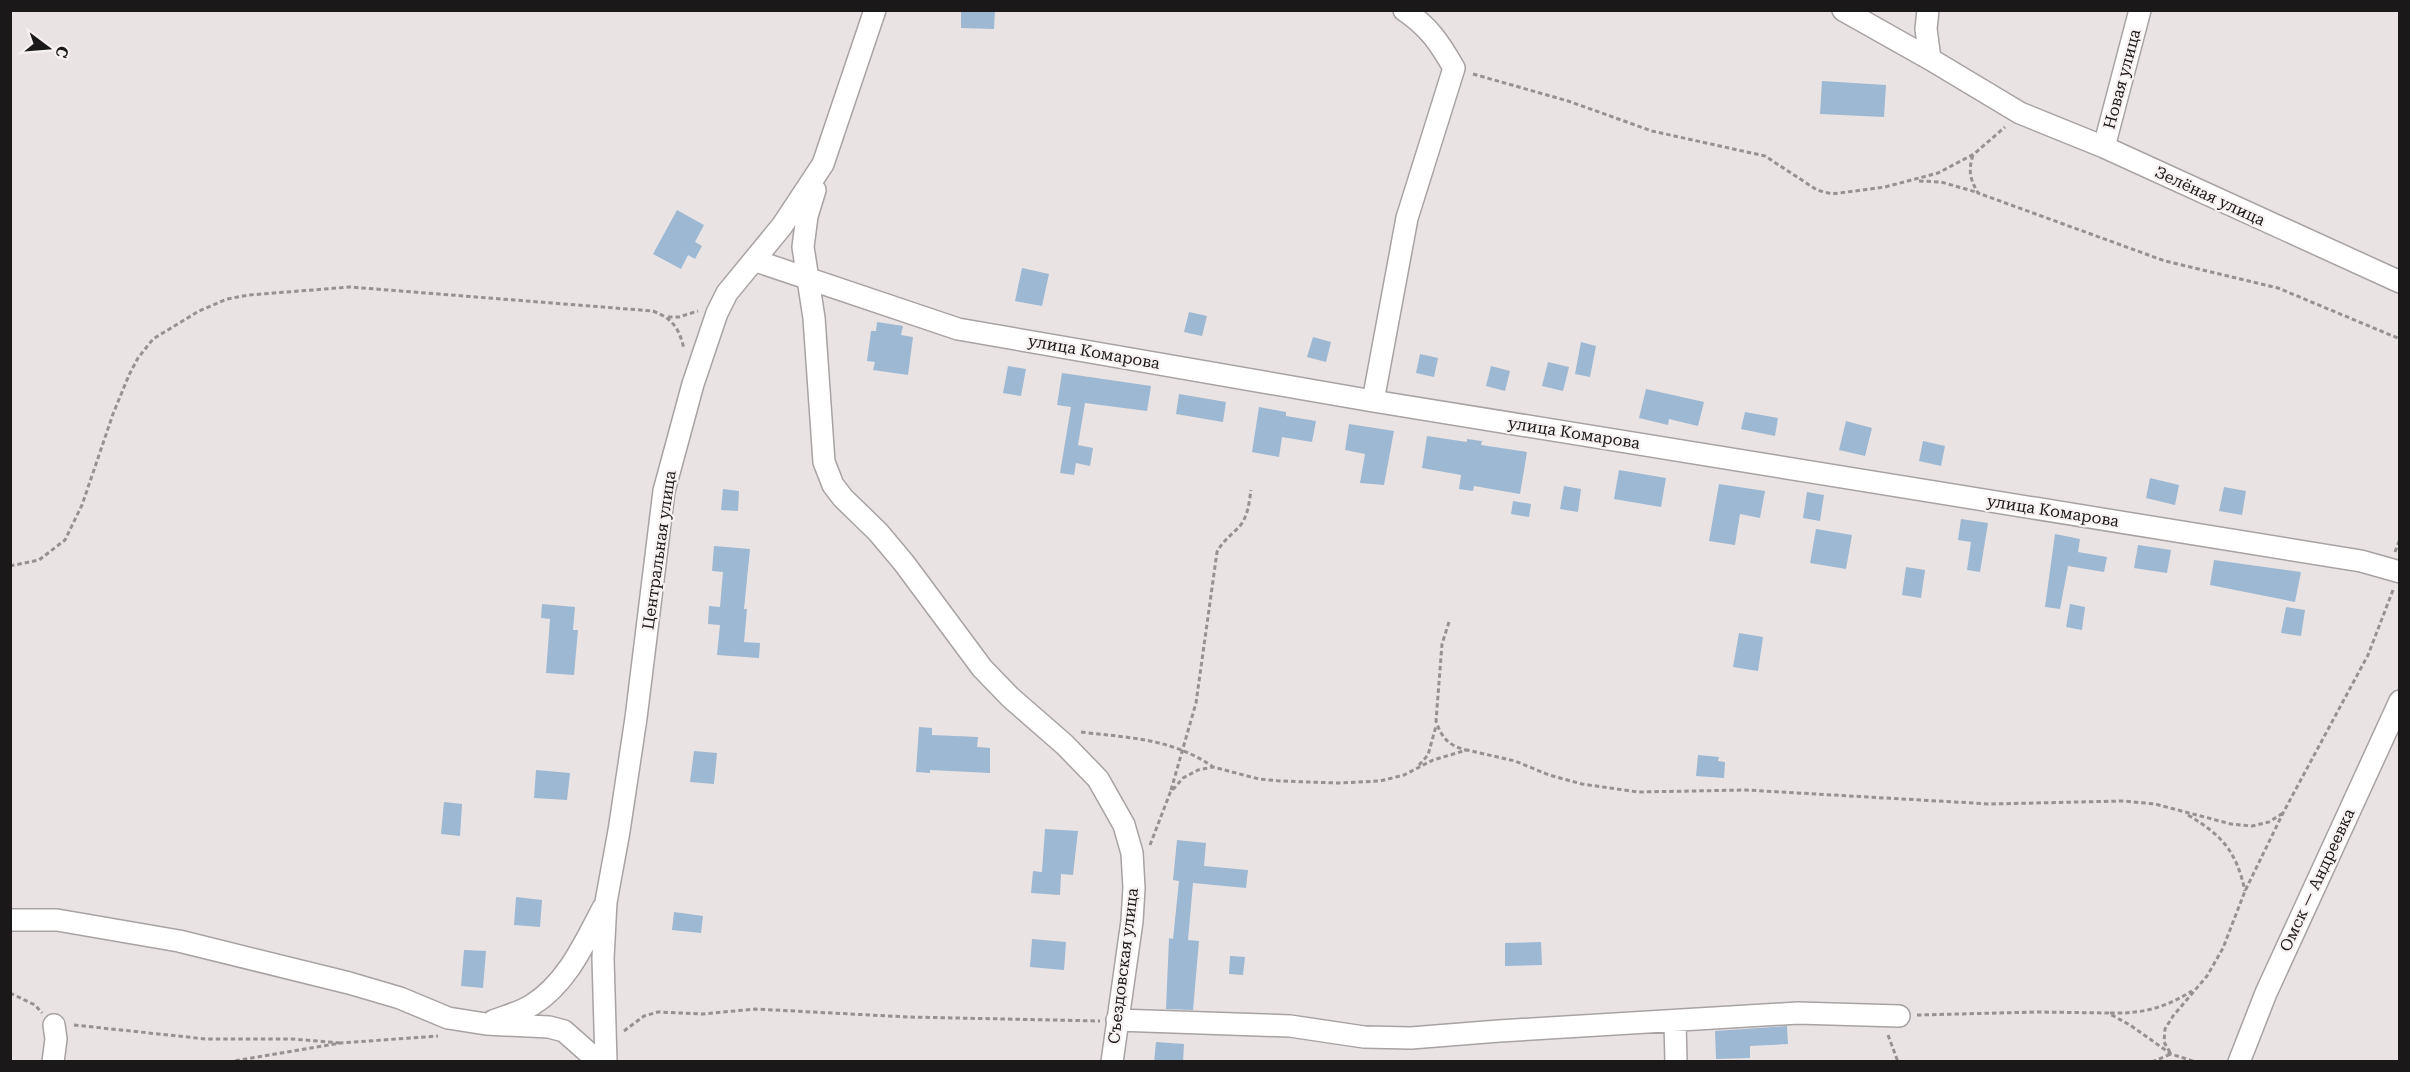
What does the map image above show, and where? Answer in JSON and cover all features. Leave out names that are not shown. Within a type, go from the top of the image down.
[{"type":"street","points":[[1373,401],[1407,218],[1454,68],[1423,23],[1404,10]]},
{"type":"street","name":"Зелёная улица","points":[[1843,10],[2020,113],[2104,147],[2400,282]]},
{"type":"street","points":[[1928,10],[1926,30],[1930,59]]},
{"type":"street","name":"Новая улица","points":[[2104,147],[2140,10]]},
{"type":"street","name":"Центральная улица","points":[[603,1056],[603,958],[606,902],[636,717],[664,491],[695,375],[717,313],[727,293],[756,261],[802,199],[823,164],[874,12]]},
{"type":"street","name":"Съездовская улица","points":[[823,164],[807,216],[803,247],[810,279],[824,462],[833,485],[904,563],[982,668],[1098,779],[1124,825],[1132,853],[1134,888],[1112,1062]]},
{"type":"street","name":"улица Комарова","points":[[756,261],[958,328],[1373,401],[2361,561],[2397,579]]},
{"type":"street","name":"Омск — Андреевка","points":[[2239,1062],[2275,972],[2400,701]]},
{"type":"street","points":[[486,1024],[531,1006],[556,986],[571,966],[606,902]]},
{"type":"street","points":[[10,920],[57,920],[179,941],[349,983],[400,998],[448,1018],[486,1024],[549,1027],[564,1031],[603,1056]]},
{"type":"street","points":[[1117,1020],[1290,1026],[1364,1037],[1411,1038],[1798,1013],[1890,1016]]},
{"type":"street","points":[[1675,1021],[1676,1062]]},
{"type":"street","points":[[54,1024],[56,1039],[54,1062]]},
{"type":"path","points":[[1454,68],[1568,101],[1652,131],[1766,156],[1810,186],[1832,194],[1885,187],[1938,173],[1974,154],[2020,113]]},
{"type":"path","points":[[1974,154],[1969,168],[1971,179],[1978,193]]},
{"type":"path","points":[[1914,181],[1941,182],[1978,193],[2165,261],[2278,288],[2400,339]]},
{"type":"path","points":[[10,566],[39,560],[66,540],[82,505],[129,375],[138,358],[153,339],[199,311],[227,299],[249,295],[350,287],[653,311],[668,317],[680,333],[685,350]]},
{"type":"path","points":[[1150,846],[1170,793],[1196,703],[1217,552],[1221,544],[1240,526],[1246,515],[1251,490]]},
{"type":"path","points":[[2170,1054],[2164,1042],[2165,1029],[2173,1016],[2207,976],[2223,948],[2245,891],[2283,813],[2368,655],[2397,579]]},
{"type":"path","points":[[1416,768],[1428,755],[1436,732],[1442,644],[1449,622]]},
{"type":"path","points":[[1436,721],[1439,732],[1449,743],[1467,750],[1515,761],[1549,775],[1638,792],[1746,790],[1990,804],[2124,801],[2155,804],[2231,824],[2252,826],[2269,822],[2283,813]]},
{"type":"path","points":[[1075,731],[1141,738],[1183,751],[1214,767],[1259,779],[1338,783],[1380,781],[1404,775],[1445,755],[1467,750]]},
{"type":"path","points":[[1170,793],[1183,778],[1198,770],[1214,767]]},
{"type":"path","points":[[2184,813],[2208,827],[2227,846],[2239,865],[2245,891]]},
{"type":"path","points":[[1898,1062],[1890,1016],[2038,1012],[2132,1013],[2152,1010],[2196,989]]},
{"type":"path","points":[[10,993],[35,1005],[54,1024],[92,1025],[206,1039],[292,1039],[341,1043]]},
{"type":"path","points":[[603,1056],[644,1016],[658,1012],[703,1014],[755,1009],[908,1017],[1098,1022],[1117,1020]]},
{"type":"path","points":[[2108,1013],[2130,1025],[2170,1054],[2196,1062]]},
{"type":"path","points":[[228,1062],[341,1043],[441,1035]]},
{"type":"path","points":[[2152,1062],[2170,1054]]},
{"type":"building","points":[[961,10],[995,10],[994,29],[961,28]]},
{"type":"building","points":[[1822,81],[1886,85],[1884,117],[1820,114]]},
{"type":"building","points":[[677,210],[704,225],[695,242],[702,246],[695,259],[688,255],[681,269],[653,254]]},
{"type":"building","points":[[1022,268],[1049,274],[1042,306],[1015,301]]},
{"type":"building","points":[[1189,312],[1207,316],[1202,336],[1184,332]]},
{"type":"building","points":[[877,322],[903,326],[901,335],[913,337],[908,375],[873,370],[875,362],[867,361],[871,331],[876,331]]},
{"type":"building","points":[[1313,337],[1331,342],[1326,362],[1307,357]]},
{"type":"building","points":[[1581,342],[1596,346],[1590,377],[1575,374]]},
{"type":"building","points":[[1420,354],[1438,358],[1434,377],[1416,373]]},
{"type":"building","points":[[1548,362],[1569,367],[1563,391],[1542,386]]},
{"type":"building","points":[[1008,366],[1026,369],[1021,396],[1003,393]]},
{"type":"building","points":[[1491,366],[1510,371],[1505,391],[1486,386]]},
{"type":"building","points":[[1062,373],[1151,386],[1147,411],[1085,403],[1078,445],[1093,448],[1090,466],[1076,463],[1074,475],[1060,473],[1071,407],[1057,405]]},
{"type":"building","points":[[1646,389],[1704,402],[1698,426],[1669,419],[1668,425],[1639,418]]},
{"type":"building","points":[[1179,394],[1226,402],[1223,422],[1176,414]]},
{"type":"building","points":[[1259,407],[1286,412],[1286,416],[1316,421],[1312,442],[1282,437],[1279,457],[1252,452]]},
{"type":"building","points":[[1745,412],[1778,418],[1775,436],[1741,429]]},
{"type":"building","points":[[1846,421],[1872,428],[1865,456],[1839,450]]},
{"type":"building","points":[[1349,424],[1394,431],[1384,485],[1360,483],[1365,454],[1345,450]]},
{"type":"building","points":[[1427,436],[1467,442],[1467,439],[1482,441],[1481,445],[1527,452],[1520,494],[1474,486],[1473,491],[1459,489],[1461,475],[1422,468]]},
{"type":"building","points":[[1923,441],[1945,446],[1941,466],[1919,461]]},
{"type":"building","points":[[1619,470],[1666,478],[1661,507],[1614,499]]},
{"type":"building","points":[[2150,478],[2179,485],[2175,505],[2146,498]]},
{"type":"building","points":[[1719,484],[1765,491],[1760,518],[1740,514],[1735,545],[1709,541]]},
{"type":"building","points":[[1564,486],[1581,489],[1578,512],[1560,509]]},
{"type":"building","points":[[2224,487],[2246,491],[2242,515],[2219,511]]},
{"type":"building","points":[[723,489],[739,491],[738,511],[721,510]]},
{"type":"building","points":[[1807,492],[1824,495],[1820,521],[1803,518]]},
{"type":"building","points":[[1513,501],[1531,504],[1529,517],[1511,514]]},
{"type":"building","points":[[1961,519],[1988,523],[1980,572],[1967,570],[1971,542],[1958,540]]},
{"type":"building","points":[[1816,529],[1852,535],[1846,569],[1810,563]]},
{"type":"building","points":[[2055,534],[2080,539],[2078,552],[2107,557],[2104,572],[2068,566],[2060,609],[2045,607]]},
{"type":"building","points":[[2138,545],[2171,550],[2167,573],[2134,568]]},
{"type":"building","points":[[714,546],[750,549],[744,609],[747,609],[744,642],[760,643],[759,658],[717,655],[720,625],[708,624],[709,606],[720,607],[723,572],[712,571]]},
{"type":"building","points":[[2214,560],[2301,572],[2295,602],[2210,585]]},
{"type":"building","points":[[1906,567],[1925,570],[1921,598],[1902,595]]},
{"type":"building","points":[[542,604],[575,607],[573,630],[578,630],[574,675],[546,673],[550,619],[541,618]]},
{"type":"building","points":[[2070,604],[2085,607],[2082,630],[2066,627]]},
{"type":"building","points":[[2286,607],[2305,610],[2301,636],[2281,633]]},
{"type":"building","points":[[1739,633],[1763,637],[1758,671],[1733,667]]},
{"type":"building","points":[[919,727],[932,728],[932,735],[978,737],[977,747],[990,748],[990,773],[930,770],[930,773],[916,772]]},
{"type":"building","points":[[694,751],[717,753],[714,784],[690,782]]},
{"type":"building","points":[[1698,755],[1719,757],[1718,761],[1725,762],[1724,778],[1696,776]]},
{"type":"building","points":[[536,770],[570,773],[567,800],[534,798]]},
{"type":"building","points":[[444,802],[462,804],[460,836],[441,834]]},
{"type":"building","points":[[1045,829],[1078,831],[1073,875],[1061,874],[1060,895],[1031,893],[1033,871],[1042,872]]},
{"type":"building","points":[[1177,840],[1206,843],[1204,866],[1248,870],[1246,888],[1193,883],[1188,940],[1199,941],[1193,1010],[1166,1009],[1169,938],[1173,939],[1179,881],[1173,880]]},
{"type":"building","points":[[516,897],[542,900],[540,927],[514,925]]},
{"type":"building","points":[[674,912],[703,916],[701,933],[672,930]]},
{"type":"building","points":[[1032,939],[1066,942],[1064,970],[1030,967]]},
{"type":"building","points":[[1541,942],[1542,965],[1505,966],[1505,943]]},
{"type":"building","points":[[464,950],[486,951],[483,988],[461,986]]},
{"type":"building","points":[[1230,956],[1245,957],[1243,975],[1229,974]]},
{"type":"building","points":[[1787,1026],[1788,1044],[1750,1046],[1750,1058],[1716,1059],[1715,1031]]},
{"type":"building","points":[[1156,1042],[1184,1044],[1183,1062],[1154,1062]]}]
